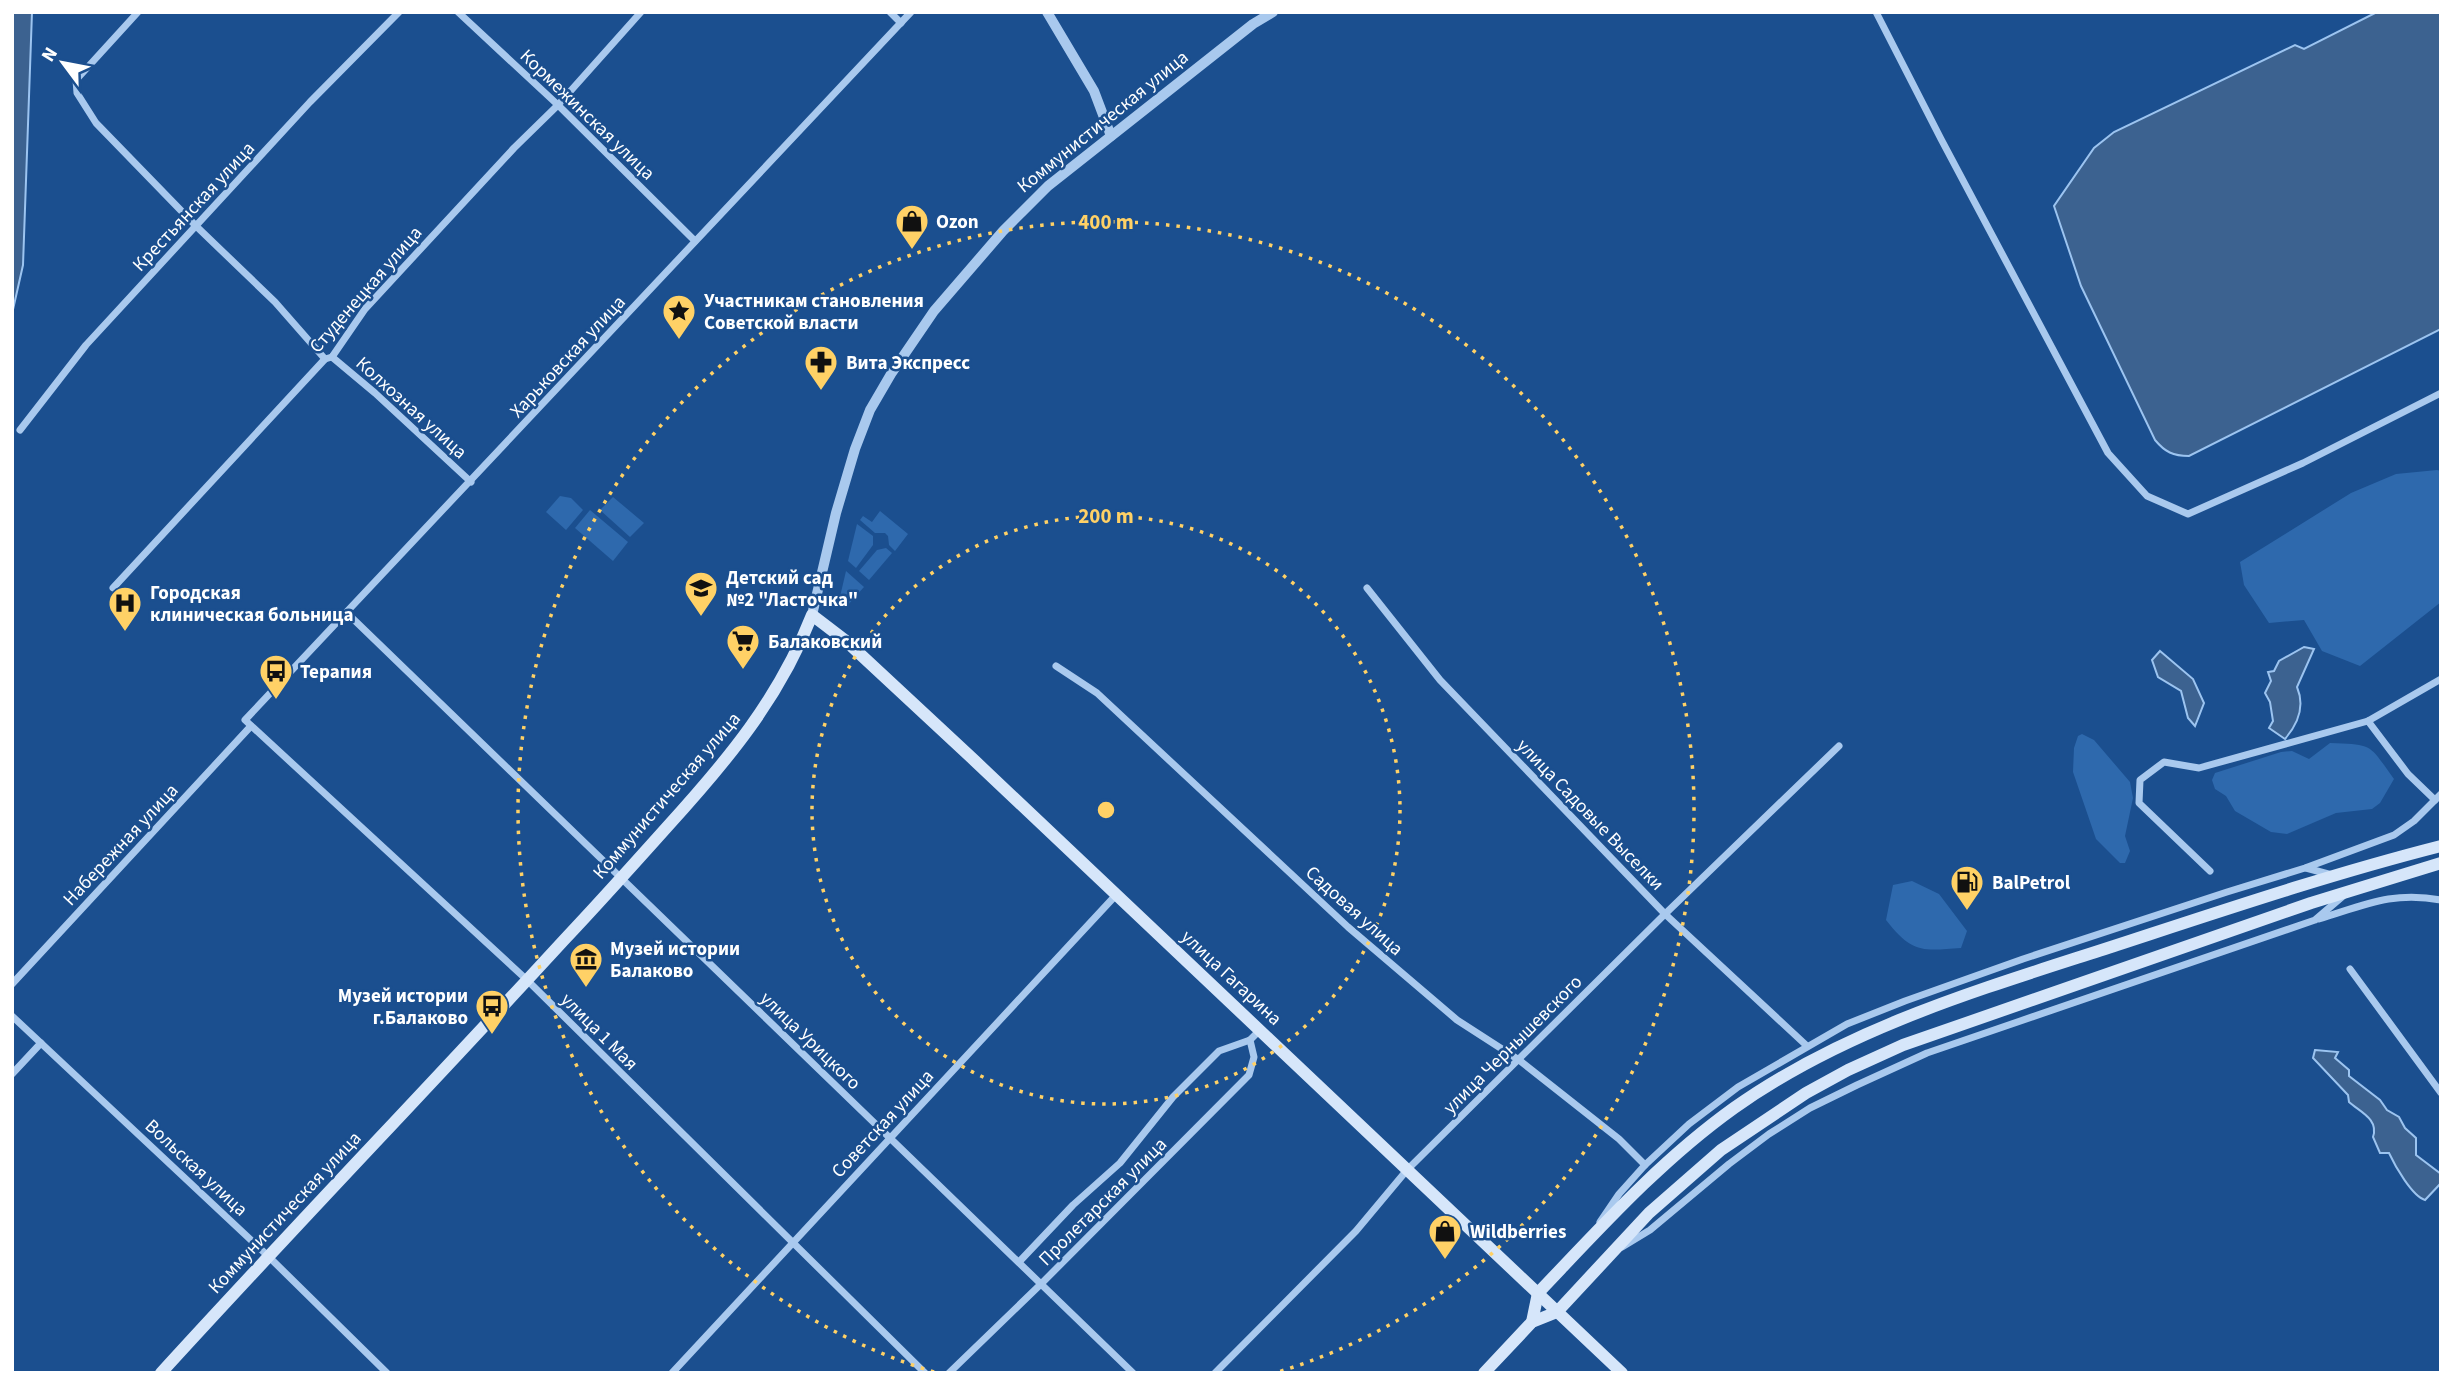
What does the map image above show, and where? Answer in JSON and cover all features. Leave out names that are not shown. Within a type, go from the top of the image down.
[{"type":"main road","name":"Коммунистическая улица","points":[[161,1373],[709,780],[752,726],[789,668],[812,615]]},
{"type":"main road","name":"улица Гагарина","points":[[812,615],[846,641],[1622,1373]]},
{"type":"main road","points":[[1532,1322],[1538,1293],[1594,1234],[1689,1144],[1782,1077],[1832,1049],[1880,1027],[2020,976],[2335,876],[2441,846]]},
{"type":"main road","points":[[1484,1373],[1532,1322],[1557,1312],[1649,1213],[1721,1150],[1806,1093],[1848,1070],[1903,1045],[2347,891],[2441,863]]},
{"type":"street","name":"Колхозная улица","points":[[138,12],[76,80],[77,93],[96,123],[329,358],[375,393],[471,482]]},
{"type":"street","name":"Крестьянская улица","points":[[20,430],[86,345],[310,102],[398,12]]},
{"type":"street","name":"Кормежинская улица","points":[[458,12],[558,104],[695,241]]},
{"type":"street","name":"Студенецкая улица","points":[[113,587],[329,358],[365,309],[641,12]]},
{"type":"street","points":[[890,12],[901,23]]},
{"type":"street","name":"Харьковская улица","points":[[248,723],[347,612],[911,12]]},
{"type":"street","points":[[1047,12],[1094,90],[1111,136]]},
{"type":"street","name":"Коммунистическая улица","points":[[812,615],[836,513],[870,410],[891,374],[934,312],[1013,220],[1048,186],[1253,24],[1273,12]]},
{"type":"street","points":[[1876,12],[2108,453],[2147,496],[2188,514],[2303,463],[2441,393]]},
{"type":"street","name":"улица Садовые Выселки","points":[[1367,588],[1440,680],[1665,914],[1807,1046]]},
{"type":"street","name":"улица Урицкого","points":[[347,612],[1133,1373]]},
{"type":"street","name":"Садовая улица","points":[[1056,666],[1097,693],[1348,927],[1457,1020],[1519,1060],[1619,1139],[1645,1164]]},
{"type":"street","points":[[2210,871],[2139,803],[2140,780],[2164,762],[2200,768],[2368,720],[2441,679]]},
{"type":"street","points":[[1594,1234],[1619,1194],[1645,1164],[1689,1124],[1738,1087],[1847,1024],[1929,992],[2201,900],[2305,868],[2394,835],[2414,821],[2438,797],[2408,774],[2368,720]]},
{"type":"street","name":"улица 1 Мая","points":[[248,723],[527,980],[925,1373]]},
{"type":"street","name":"Набережная улица","points":[[12,984],[248,723]]},
{"type":"street","name":"улица Чернышевского","points":[[1215,1373],[1356,1231],[1407,1170],[1839,746]]},
{"type":"street","points":[[2305,868],[2335,876]]},
{"type":"street","points":[[2315,920],[2347,891]]},
{"type":"street","name":"Советская улица","points":[[672,1373],[1116,895]]},
{"type":"street","points":[[1612,1252],[1650,1230],[1729,1164],[1810,1108],[1927,1053],[2315,920],[2393,897],[2417,895],[2441,900]]},
{"type":"street","points":[[2350,969],[2441,1093]]},
{"type":"street","name":"Вольская улица","points":[[12,1016],[268,1256],[387,1373]]},
{"type":"street","name":"Пролетарская улица","points":[[1019,1262],[1073,1205],[1120,1163],[1172,1097],[1219,1051],[1250,1040],[1260,1030]]},
{"type":"street","name":"Пролетарская улица","points":[[949,1373],[1249,1075],[1254,1056],[1250,1040]]},
{"type":"street","points":[[12,1074],[41,1043]]},
{"type":"shaded area","points":[[12,12],[32,12],[23,265],[12,314]]},
{"type":"shaded area","points":[[2377,12],[2441,12],[2441,329],[2189,456],[2170,452],[2155,440],[2081,286],[2054,206],[2094,148],[2114,132],[2295,45],[2304,49]]},
{"type":"shaded area","points":[[2441,471],[2441,602],[2360,666],[2322,651],[2304,620],[2269,623],[2244,585],[2240,562],[2351,493],[2396,474]]},
{"type":"shaded area","points":[[560,496],[571,498],[583,510],[566,530],[546,512]]},
{"type":"shaded area","points":[[613,497],[644,523],[630,537],[600,510]]},
{"type":"shaded area","points":[[590,510],[628,542],[613,561],[575,528]]},
{"type":"shaded area","points":[[880,511],[908,534],[895,551],[889,545],[885,533],[875,533],[860,520],[863,516],[872,522]]},
{"type":"shaded area","points":[[857,524],[873,536],[873,545],[856,568],[848,561]]},
{"type":"shaded area","points":[[886,548],[892,553],[869,580],[859,571],[877,550]]},
{"type":"shaded area","points":[[846,571],[864,587],[846,607],[839,601]]},
{"type":"shaded area","points":[[2304,647],[2314,649],[2297,687],[2299,714],[2285,739],[2269,728],[2273,721],[2270,702],[2265,693],[2271,681],[2268,672],[2274,671],[2279,661]]},
{"type":"shaded area","points":[[2160,651],[2193,679],[2204,703],[2195,726],[2188,718],[2181,691],[2158,677],[2152,660]]},
{"type":"shaded area","points":[[2082,734],[2094,740],[2130,782],[2133,798],[2125,836],[2130,851],[2125,863],[2120,863],[2096,839],[2073,772],[2074,748],[2078,736]]},
{"type":"shaded area","points":[[2330,743],[2355,744],[2369,748],[2394,779],[2380,803],[2372,809],[2336,813],[2287,834],[2271,832],[2235,811],[2226,796],[2215,789],[2212,780],[2215,773],[2281,752],[2292,751],[2309,759]]},
{"type":"shaded area","points":[[1912,881],[1939,894],[1967,931],[1961,948],[1918,948],[1903,939],[1886,920],[1893,885]]},
{"type":"shaded area","points":[[2315,1050],[2338,1052],[2335,1058],[2349,1070],[2349,1076],[2380,1100],[2387,1110],[2399,1117],[2405,1128],[2416,1138],[2416,1155],[2441,1174],[2441,1183],[2425,1200],[2409,1187],[2389,1153],[2380,1153],[2373,1137],[2371,1121],[2349,1102],[2348,1095],[2313,1058]]},
{"type":"place","name":"Ozon","points":[[912,251]]},
{"type":"place","name":"Участникам становления Советской власти","points":[[679,341]]},
{"type":"place","name":"Вита Экспресс","points":[[821,392]]},
{"type":"place","name":"Детский сад №2 \"Ласточка\"","points":[[701,618]]},
{"type":"place","name":"Городская клиническая больница","points":[[125,633]]},
{"type":"place","name":"Балаковский","points":[[743,671]]},
{"type":"place","name":"Терапия","points":[[276,701]]},
{"type":"place","name":"BalPetrol","points":[[1967,912]]},
{"type":"place","name":"Музей истории Балаково","points":[[586,989]]},
{"type":"place","name":"Музей истории г.Балаково","points":[[492,1036]]},
{"type":"place","name":"Wildberries","points":[[1445,1261]]}]
